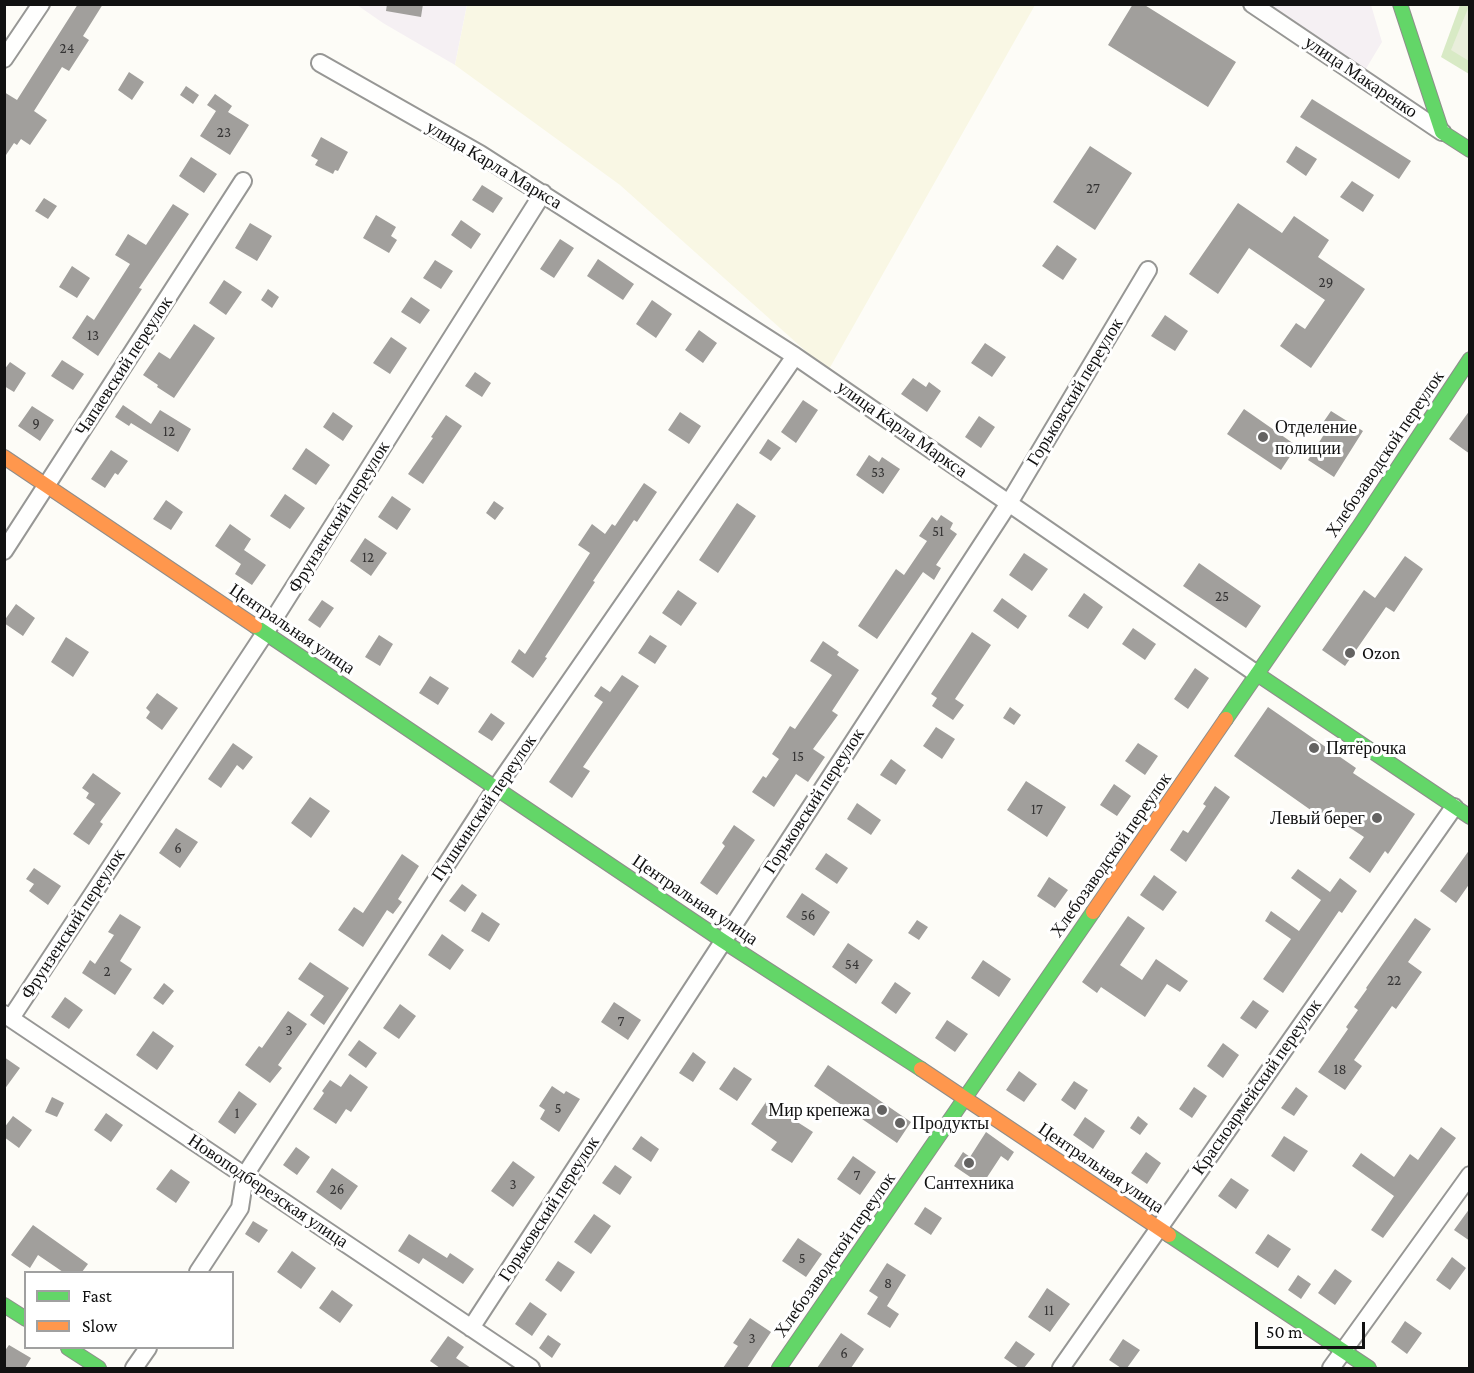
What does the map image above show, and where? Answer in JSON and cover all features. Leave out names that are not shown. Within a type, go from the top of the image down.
[{"type":"street","points":[[4,59],[41,4]]},
{"type":"street","name":"улица Макаренко","points":[[1252,4],[1470,150]]},
{"type":"street","points":[[1400,4],[1442,132]]},
{"type":"street","name":"улица Карла Маркса","points":[[320,63],[480,154],[795,356],[1257,674],[1470,817]]},
{"type":"street","name":"Чапаевский переулок","points":[[4,551],[243,182]]},
{"type":"street","name":"Фрунзенский переулок","points":[[8,1016],[265,633],[543,193]]},
{"type":"street","name":"Горьковский переулок","points":[[471,1328],[1009,503],[1148,270]]},
{"type":"street","name":"Пушкинский переулок","points":[[199,1271],[240,1208],[245,1175],[496,788],[795,356]]},
{"type":"street","name":"Хлебозаводской переулок","points":[[778,1368],[1360,525],[1470,359]]},
{"type":"street","name":"Центральная улица","points":[[4,457],[723,941],[965,1098],[1369,1368]]},
{"type":"street","name":"Красноармейский переулок","points":[[1060,1368],[1454,807]]},
{"type":"street","name":"Новоподберезская улица","points":[[8,1016],[531,1368]]},
{"type":"street","points":[[1331,1368],[1470,1175]]},
{"type":"street","points":[[4,1305],[24,1318]]},
{"type":"street","points":[[71,1349],[99,1368]]},
{"type":"street","points":[[134,1368],[147,1349]]},
{"type":"shaded area","points":[[357,5],[467,5],[455,65],[383,23]]},
{"type":"shaded area","points":[[467,5],[1035,5],[828,371],[620,185],[455,65]]},
{"type":"shaded area","points":[[1268,5],[1371,5],[1382,42],[1364,72]]},
{"type":"green space","points":[[1460,5],[1469,5],[1469,74],[1441,57]]},
{"type":"green space","points":[[1469,6],[1469,61],[1451,50]]},
{"type":"building","points":[[78,4],[103,4],[83,36],[89,40],[69,71],[62,67],[34,111],[47,120],[30,145],[21,139],[17,145],[14,143],[4,158],[4,92],[17,100]]},
{"type":"building","points":[[387,4],[423,4],[421,17],[386,11]]},
{"type":"building","points":[[1133,4],[1143,4],[1236,62],[1208,107],[1108,45]]},
{"type":"building","points":[[129,72],[144,82],[132,100],[118,90]]},
{"type":"building","points":[[186,86],[199,95],[193,104],[180,95]]},
{"type":"building","points":[[215,94],[232,106],[228,112],[249,125],[230,155],[200,136],[216,111],[207,105]]},
{"type":"building","points":[[1312,99],[1411,161],[1399,179],[1300,117]]},
{"type":"building","points":[[321,137],[348,152],[338,171],[335,170],[333,174],[315,165],[318,160],[311,156]]},
{"type":"building","points":[[1090,146],[1132,173],[1095,230],[1053,202]]},
{"type":"building","points":[[1296,146],[1317,159],[1306,176],[1286,162]]},
{"type":"building","points":[[191,157],[217,174],[204,193],[179,176]]},
{"type":"building","points":[[1352,181],[1374,195],[1363,212],[1340,197]]},
{"type":"building","points":[[482,185],[503,198],[493,213],[472,200]]},
{"type":"building","points":[[44,198],[57,206],[48,219],[35,211]]},
{"type":"building","points":[[1238,203],[1282,233],[1294,216],[1329,240],[1318,257],[1365,289],[1311,368],[1280,346],[1296,323],[1305,329],[1325,300],[1249,248],[1218,294],[1189,274]]},
{"type":"building","points":[[173,204],[189,214],[139,288],[142,289],[98,356],[72,338],[87,315],[94,320],[130,264],[115,255],[128,234],[146,245]]},
{"type":"building","points":[[376,215],[396,227],[391,236],[397,240],[389,253],[363,238]]},
{"type":"building","points":[[461,220],[481,234],[471,249],[451,235]]},
{"type":"building","points":[[250,223],[272,236],[257,261],[235,248]]},
{"type":"building","points":[[560,239],[574,248],[554,278],[540,269]]},
{"type":"building","points":[[1057,245],[1077,259],[1063,280],[1042,266]]},
{"type":"building","points":[[598,259],[634,284],[623,300],[587,276]]},
{"type":"building","points":[[435,260],[453,271],[441,289],[423,278]]},
{"type":"building","points":[[72,266],[90,278],[77,298],[59,287]]},
{"type":"building","points":[[224,280],[242,292],[226,315],[209,303]]},
{"type":"building","points":[[268,289],[279,297],[272,308],[261,300]]},
{"type":"building","points":[[411,297],[430,310],[420,324],[401,312]]},
{"type":"building","points":[[652,300],[672,314],[656,338],[636,324]]},
{"type":"building","points":[[1165,315],[1188,331],[1175,351],[1151,336]]},
{"type":"building","points":[[194,324],[215,338],[174,398],[143,375],[159,352],[170,359]]},
{"type":"building","points":[[699,330],[717,343],[703,363],[685,350]]},
{"type":"building","points":[[391,337],[407,348],[390,374],[373,363]]},
{"type":"building","points":[[985,343],[1006,357],[992,377],[971,363]]},
{"type":"building","points":[[62,360],[84,374],[73,390],[51,376]]},
{"type":"building","points":[[10,362],[26,373],[14,392],[4,386],[4,370]]},
{"type":"building","points":[[475,372],[491,383],[482,397],[465,386]]},
{"type":"building","points":[[913,378],[926,387],[929,382],[941,391],[927,412],[901,394]]},
{"type":"building","points":[[803,400],[818,410],[796,443],[781,432]]},
{"type":"building","points":[[123,405],[151,424],[160,410],[191,429],[178,452],[131,423],[129,426],[115,417]]},
{"type":"building","points":[[32,406],[54,420],[40,441],[18,426]]},
{"type":"building","points":[[1244,409],[1297,446],[1281,470],[1227,434]]},
{"type":"building","points":[[1470,410],[1470,454],[1449,439]]},
{"type":"building","points":[[1331,411],[1363,431],[1334,477],[1308,460],[1328,428],[1322,424]]},
{"type":"building","points":[[333,412],[353,426],[343,441],[323,427]]},
{"type":"building","points":[[680,412],[701,426],[689,444],[668,430]]},
{"type":"building","points":[[446,415],[462,426],[423,484],[408,474]]},
{"type":"building","points":[[979,416],[995,427],[981,448],[965,437]]},
{"type":"building","points":[[768,439],[781,448],[771,461],[759,453]]},
{"type":"building","points":[[306,448],[330,465],[316,485],[292,469]]},
{"type":"building","points":[[111,450],[128,461],[118,475],[115,473],[105,488],[91,479]]},
{"type":"building","points":[[869,455],[879,462],[882,457],[900,469],[883,494],[856,475]]},
{"type":"building","points":[[644,483],[657,492],[637,522],[634,520],[593,581],[595,582],[533,678],[511,662],[519,649],[525,654],[590,553],[578,545],[592,524],[605,534],[612,524],[615,526]]},
{"type":"building","points":[[285,494],[305,508],[290,529],[270,516]]},
{"type":"building","points":[[392,496],[411,509],[397,530],[378,517]]},
{"type":"building","points":[[166,500],[183,512],[171,530],[153,519]]},
{"type":"building","points":[[494,501],[504,508],[495,520],[486,513]]},
{"type":"building","points":[[737,503],[756,516],[718,573],[699,560]]},
{"type":"building","points":[[941,515],[953,523],[950,529],[957,534],[936,565],[941,568],[934,580],[923,572],[877,639],[858,626],[896,569],[904,575],[927,541],[919,536],[932,517],[937,521]]},
{"type":"building","points":[[230,524],[251,539],[244,550],[266,565],[252,585],[235,574],[241,564],[215,546]]},
{"type":"building","points":[[365,538],[387,553],[371,576],[350,561]]},
{"type":"building","points":[[1024,553],[1048,569],[1032,591],[1009,575]]},
{"type":"building","points":[[1405,556],[1423,569],[1394,612],[1386,607],[1345,666],[1322,650],[1364,590],[1375,598]]},
{"type":"building","points":[[1199,563],[1261,606],[1246,628],[1183,586]]},
{"type":"building","points":[[678,590],[697,603],[681,626],[662,613]]},
{"type":"building","points":[[1084,593],[1103,607],[1088,629],[1068,616]]},
{"type":"building","points":[[1002,598],[1027,616],[1018,629],[993,611]]},
{"type":"building","points":[[322,600],[334,608],[320,628],[308,620]]},
{"type":"building","points":[[16,604],[35,618],[23,636],[4,623]]},
{"type":"building","points":[[1133,628],[1156,644],[1145,660],[1122,644]]},
{"type":"building","points":[[972,632],[991,645],[955,699],[964,705],[953,720],[932,706],[937,698],[931,694]]},
{"type":"building","points":[[379,635],[393,644],[380,666],[365,657]]},
{"type":"building","points":[[650,635],[667,646],[655,664],[638,653]]},
{"type":"building","points":[[66,637],[89,652],[73,677],[51,662]]},
{"type":"building","points":[[823,641],[839,652],[837,655],[859,670],[832,711],[838,715],[813,749],[825,757],[808,782],[796,774],[774,807],[752,792],[763,776],[766,778],[779,759],[772,754],[790,726],[795,729],[832,675],[810,661]]},
{"type":"building","points":[[1195,668],[1209,678],[1188,709],[1174,699]]},
{"type":"building","points":[[622,675],[639,686],[583,767],[590,771],[572,798],[549,782],[603,702],[594,696],[601,686],[610,692]]},
{"type":"building","points":[[430,676],[449,688],[438,705],[419,693]]},
{"type":"building","points":[[157,693],[178,708],[162,730],[146,718],[150,712],[146,708]]},
{"type":"building","points":[[1010,707],[1021,715],[1014,725],[1003,718]]},
{"type":"building","points":[[1268,707],[1356,768],[1353,773],[1415,814],[1388,854],[1385,851],[1370,873],[1349,858],[1364,837],[1326,812],[1322,818],[1234,756]]},
{"type":"building","points":[[491,713],[505,723],[492,741],[478,732]]},
{"type":"building","points":[[936,727],[955,739],[942,759],[923,746]]},
{"type":"building","points":[[233,743],[253,757],[243,770],[237,765],[221,788],[208,779]]},
{"type":"building","points":[[1138,743],[1158,756],[1145,775],[1125,761]]},
{"type":"building","points":[[891,759],[906,770],[896,785],[880,775]]},
{"type":"building","points":[[93,773],[121,793],[100,822],[103,824],[89,845],[73,834],[95,804],[86,798],[89,793],[82,788]]},
{"type":"building","points":[[1026,781],[1066,807],[1047,837],[1007,810]]},
{"type":"building","points":[[1114,784],[1131,796],[1117,816],[1100,805]]},
{"type":"building","points":[[1215,786],[1230,797],[1186,862],[1170,850],[1183,830],[1188,833],[1206,806],[1203,804]]},
{"type":"building","points":[[310,797],[330,811],[311,838],[291,823]]},
{"type":"building","points":[[857,803],[881,820],[871,835],[847,819]]},
{"type":"building","points":[[734,825],[755,840],[717,895],[700,883],[725,846],[722,843]]},
{"type":"building","points":[[176,828],[198,842],[180,868],[159,853]]},
{"type":"building","points":[[1470,849],[1470,883],[1456,903],[1440,891]]},
{"type":"building","points":[[826,853],[848,868],[837,884],[815,869]]},
{"type":"building","points":[[402,854],[419,866],[398,899],[402,902],[393,914],[387,910],[363,947],[338,930],[354,907],[363,913]]},
{"type":"building","points":[[34,868],[61,886],[48,905],[29,891],[34,884],[26,879]]},
{"type":"building","points":[[1298,869],[1330,892],[1340,878],[1357,891],[1342,913],[1339,911],[1283,993],[1263,979],[1291,939],[1265,921],[1271,911],[1299,931],[1321,900],[1291,878]]},
{"type":"building","points":[[1154,875],[1177,892],[1163,911],[1140,895]]},
{"type":"building","points":[[1049,877],[1068,890],[1055,908],[1037,896]]},
{"type":"building","points":[[462,884],[477,895],[465,912],[449,901]]},
{"type":"building","points":[[802,893],[830,912],[814,936],[786,917]]},
{"type":"building","points":[[482,912],[500,924],[489,942],[471,931]]},
{"type":"building","points":[[120,914],[141,927],[120,961],[132,969],[115,995],[82,973],[90,960],[95,964],[114,935],[108,932]]},
{"type":"building","points":[[1128,916],[1145,928],[1120,965],[1142,980],[1156,959],[1188,981],[1180,992],[1167,984],[1145,1017],[1101,987],[1097,993],[1082,982]]},
{"type":"building","points":[[1415,918],[1431,929],[1408,962],[1422,972],[1396,1009],[1392,1006],[1354,1060],[1362,1066],[1345,1090],[1318,1072],[1348,1029],[1346,1027],[1358,1010],[1354,1007]]},
{"type":"building","points":[[917,920],[928,927],[919,940],[908,933]]},
{"type":"building","points":[[442,934],[464,950],[450,970],[428,955]]},
{"type":"building","points":[[848,943],[873,960],[856,984],[832,967]]},
{"type":"building","points":[[983,960],[1011,979],[999,997],[971,978]]},
{"type":"building","points":[[310,962],[349,988],[324,1025],[310,1015],[324,996],[298,979]]},
{"type":"building","points":[[895,982],[911,993],[896,1014],[881,1003]]},
{"type":"building","points":[[164,983],[174,991],[163,1005],[153,998]]},
{"type":"building","points":[[65,997],[83,1010],[69,1029],[51,1017]]},
{"type":"building","points":[[1253,1000],[1269,1011],[1256,1029],[1240,1018]]},
{"type":"building","points":[[614,1002],[641,1020],[628,1040],[601,1022]]},
{"type":"building","points":[[400,1004],[416,1016],[399,1039],[383,1028]]},
{"type":"building","points":[[288,1011],[307,1024],[278,1065],[282,1068],[270,1083],[245,1065],[259,1046],[262,1048]]},
{"type":"building","points":[[947,1020],[968,1034],[955,1052],[935,1038]]},
{"type":"building","points":[[153,1031],[174,1046],[157,1070],[136,1055]]},
{"type":"building","points":[[359,1040],[377,1053],[366,1068],[348,1055]]},
{"type":"building","points":[[1223,1043],[1239,1055],[1223,1078],[1207,1066]]},
{"type":"building","points":[[693,1052],[706,1062],[693,1082],[679,1073]]},
{"type":"building","points":[[4,1057],[20,1068],[4,1090]]},
{"type":"building","points":[[828,1065],[911,1122],[897,1143],[814,1086]]},
{"type":"building","points":[[734,1067],[752,1079],[737,1101],[719,1089]]},
{"type":"building","points":[[1019,1071],[1037,1084],[1024,1102],[1006,1090]]},
{"type":"building","points":[[350,1074],[368,1087],[351,1112],[346,1109],[336,1124],[313,1109],[330,1080],[341,1087]]},
{"type":"building","points":[[1074,1081],[1088,1090],[1075,1110],[1061,1100]]},
{"type":"building","points":[[552,1086],[564,1094],[566,1091],[580,1099],[559,1132],[540,1119],[545,1110],[539,1106]]},
{"type":"building","points":[[1194,1087],[1207,1096],[1192,1118],[1179,1109]]},
{"type":"building","points":[[1296,1087],[1308,1096],[1294,1116],[1281,1108]]},
{"type":"building","points":[[239,1091],[257,1104],[235,1134],[218,1122]]},
{"type":"building","points":[[52,1097],[64,1103],[57,1117],[45,1112]]},
{"type":"building","points":[[766,1102],[813,1132],[792,1163],[771,1150],[777,1142],[751,1124]]},
{"type":"building","points":[[106,1113],[123,1125],[111,1142],[94,1130]]},
{"type":"building","points":[[13,1116],[32,1130],[19,1148],[4,1137],[4,1128]]},
{"type":"building","points":[[1138,1116],[1148,1124],[1140,1135],[1130,1128]]},
{"type":"building","points":[[1085,1117],[1105,1131],[1093,1149],[1073,1135]]},
{"type":"building","points":[[1441,1127],[1456,1138],[1383,1238],[1371,1230],[1394,1196],[1352,1166],[1361,1153],[1394,1177],[1410,1154],[1418,1160]]},
{"type":"building","points":[[986,1132],[1014,1152],[1008,1161],[1001,1156],[982,1185],[954,1166],[963,1152],[970,1157]]},
{"type":"building","points":[[641,1136],[659,1149],[651,1162],[632,1149]]},
{"type":"building","points":[[1284,1136],[1308,1151],[1294,1172],[1271,1156]]},
{"type":"building","points":[[296,1147],[310,1157],[297,1175],[283,1165]]},
{"type":"building","points":[[1146,1152],[1161,1163],[1147,1184],[1131,1173]]},
{"type":"building","points":[[853,1156],[876,1172],[860,1195],[837,1179]]},
{"type":"building","points":[[513,1161],[535,1177],[513,1207],[491,1191]]},
{"type":"building","points":[[615,1165],[632,1177],[620,1195],[602,1183]]},
{"type":"building","points":[[332,1168],[358,1186],[341,1210],[316,1192]]},
{"type":"building","points":[[171,1169],[190,1182],[176,1203],[156,1189]]},
{"type":"building","points":[[1231,1178],[1249,1190],[1236,1209],[1218,1196]]},
{"type":"building","points":[[925,1207],[942,1218],[931,1235],[914,1224]]},
{"type":"building","points":[[1470,1208],[1470,1241],[1454,1230]]},
{"type":"building","points":[[594,1214],[611,1226],[591,1254],[574,1242]]},
{"type":"building","points":[[253,1221],[268,1230],[259,1243],[245,1234]]},
{"type":"building","points":[[33,1225],[88,1264],[83,1271],[62,1271],[38,1255],[30,1268],[11,1255]]},
{"type":"building","points":[[409,1234],[447,1258],[450,1253],[474,1269],[463,1284],[423,1258],[419,1264],[398,1251]]},
{"type":"building","points":[[1268,1234],[1291,1249],[1278,1268],[1255,1253]]},
{"type":"building","points":[[798,1238],[822,1254],[806,1277],[782,1261]]},
{"type":"building","points":[[292,1251],[316,1268],[301,1289],[277,1272]]},
{"type":"building","points":[[1452,1257],[1466,1268],[1450,1290],[1436,1280]]},
{"type":"building","points":[[558,1261],[575,1272],[561,1292],[545,1280]]},
{"type":"building","points":[[887,1263],[906,1275],[887,1306],[899,1314],[890,1328],[867,1314],[878,1297],[869,1291]]},
{"type":"building","points":[[1335,1269],[1352,1281],[1335,1305],[1318,1293]]},
{"type":"building","points":[[1298,1275],[1311,1284],[1301,1299],[1288,1290]]},
{"type":"building","points":[[1047,1288],[1070,1304],[1050,1332],[1028,1317]]},
{"type":"building","points":[[332,1290],[353,1305],[340,1323],[319,1308]]},
{"type":"building","points":[[530,1302],[547,1314],[532,1336],[515,1324]]},
{"type":"building","points":[[750,1318],[771,1332],[747,1368],[723,1368],[738,1346],[733,1343]]},
{"type":"building","points":[[1405,1321],[1422,1333],[1407,1354],[1391,1342]]},
{"type":"building","points":[[841,1333],[864,1349],[851,1368],[817,1368]]},
{"type":"building","points":[[548,1335],[561,1344],[552,1358],[539,1348]]},
{"type":"building","points":[[448,1336],[464,1347],[456,1358],[471,1368],[440,1368],[430,1361]]},
{"type":"building","points":[[1123,1339],[1140,1350],[1127,1368],[1121,1368],[1109,1360]]},
{"type":"building","points":[[1016,1341],[1035,1354],[1024,1368],[1019,1368],[1004,1358]]},
{"type":"building","points":[[9,1345],[31,1358],[25,1368],[4,1368],[4,1352]]},
{"type":"traffic: fast","points":[[1400,4],[1442,132],[1470,150]]},
{"type":"traffic: fast","points":[[1226,719],[1360,525],[1470,359]]},
{"type":"traffic: fast","points":[[255,626],[723,941],[921,1069]]},
{"type":"traffic: fast","points":[[1257,674],[1470,817]]},
{"type":"traffic: fast","points":[[779,1368],[1093,912]]},
{"type":"traffic: fast","points":[[1169,1235],[1369,1368]]},
{"type":"traffic: fast","points":[[4,1305],[24,1318]]},
{"type":"traffic: fast","points":[[70,1349],[99,1368]]},
{"type":"traffic: slow","points":[[4,457],[255,626]]},
{"type":"traffic: slow","points":[[1093,912],[1226,719]]},
{"type":"traffic: slow","points":[[921,1069],[1169,1235]]},
{"type":"place","name":"Отделение полиции","points":[[1263,437]]},
{"type":"place","name":"Ozon","points":[[1350,653]]},
{"type":"place","name":"Пятёрочка","points":[[1314,748]]},
{"type":"place","name":"Левый берег","points":[[1377,818]]},
{"type":"place","name":"Мир крепежа","points":[[882,1110]]},
{"type":"place","name":"Продукты","points":[[900,1123]]},
{"type":"place","name":"Сантехника","points":[[969,1163]]}]
